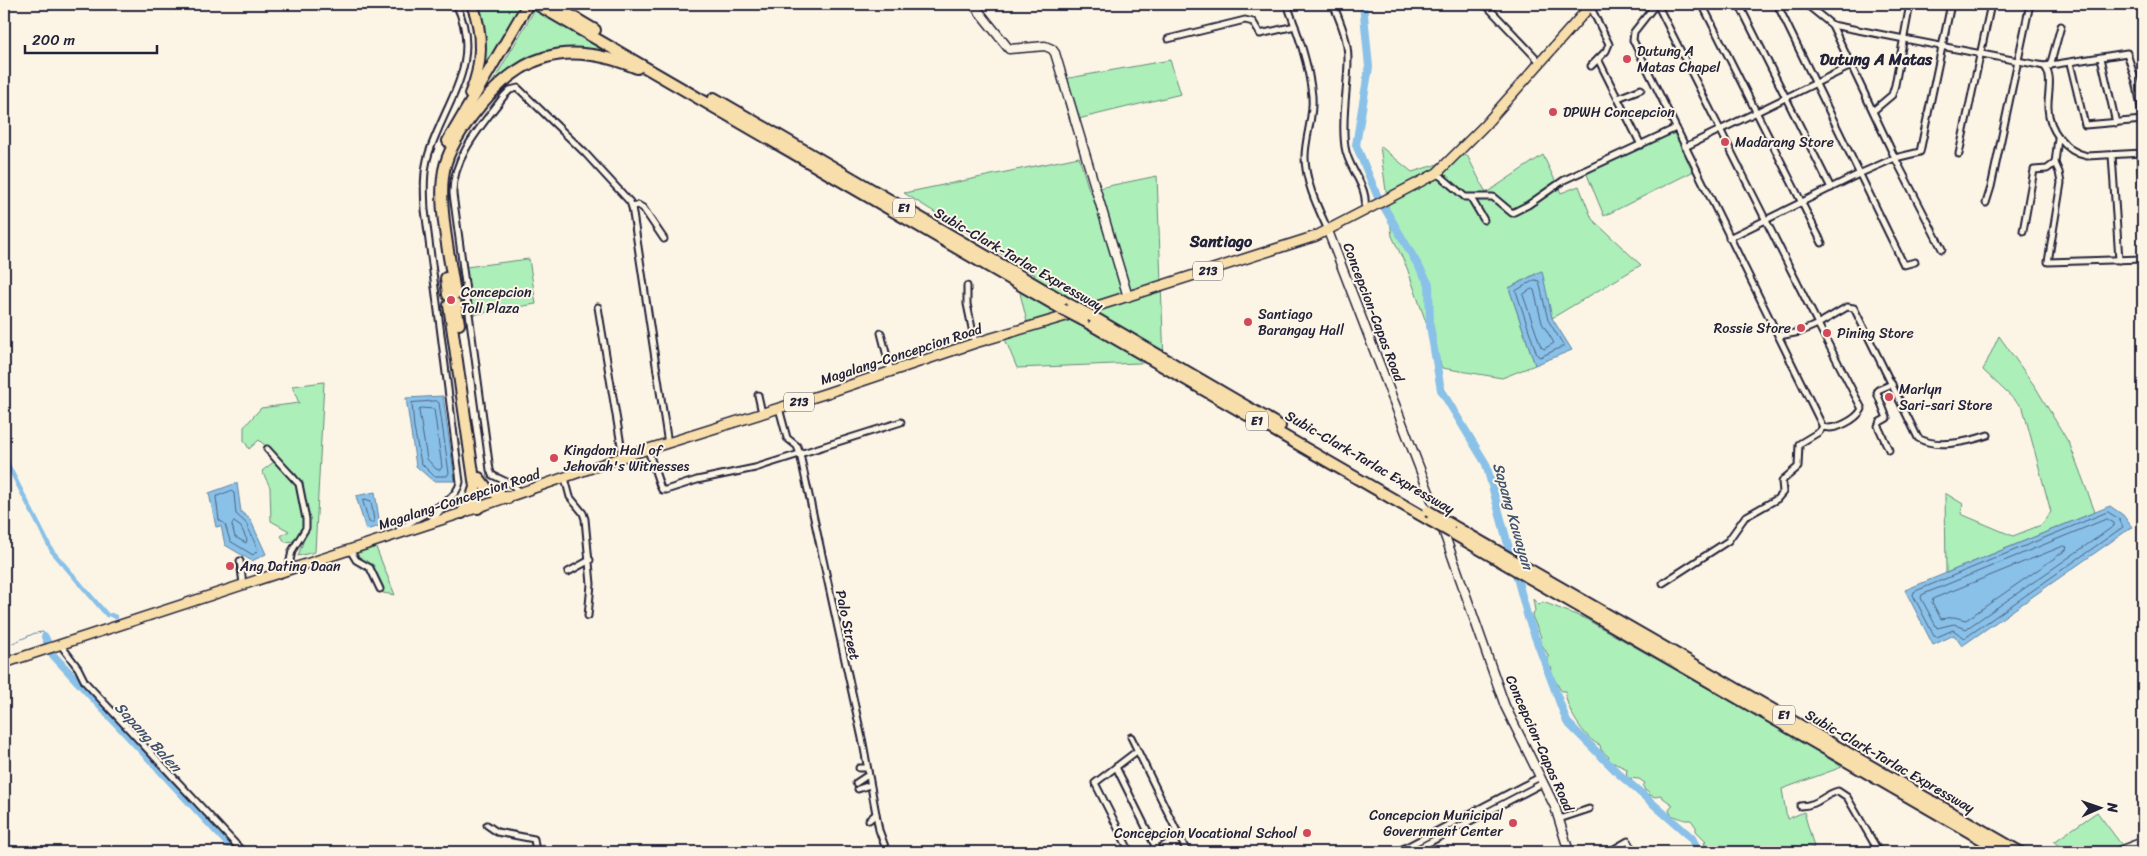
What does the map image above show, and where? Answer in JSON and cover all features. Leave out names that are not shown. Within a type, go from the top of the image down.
[{"type":"highway","points":[[472,4],[479,29],[478,66],[462,123],[450,151],[442,178],[442,198],[452,299],[481,507]]},
{"type":"highway","points":[[462,123],[518,26],[528,4]]},
{"type":"highway","points":[[518,26],[535,4]]},
{"type":"highway","name":"Subic-Clark-Tarlac Expressway","points":[[535,4],[1067,310],[1088,316],[1431,514],[1449,530],[1475,542],[2004,852]]},
{"type":"highway","name":"Subic-Clark-Tarlac Expressway","points":[[551,4],[1067,310]]},
{"type":"highway","points":[[462,123],[505,77],[523,66],[547,57],[569,54],[594,54],[618,60],[671,82]]},
{"type":"highway","points":[[477,479],[488,490],[508,498]]},
{"type":"highway","points":[[462,513],[472,496],[477,479]]},
{"type":"highway","name":"Subic-Clark-Tarlac Expressway","points":[[1547,584],[2020,852]]},
{"type":"main road","points":[[973,4],[1009,49],[1045,46],[1052,49],[1055,53],[1128,297]]},
{"type":"main road","name":"Concepcion-Capas Road","points":[[1431,514],[1328,231],[1437,173],[1484,126],[1591,5]]},
{"type":"main road","name":"213","points":[[1088,316],[1128,297],[1328,231]]},
{"type":"main road","name":"Magalang-Concepcion Road","points":[[4,663],[394,536],[624,457],[891,372],[1067,310]]},
{"type":"main road","name":"Concepcion-Capas Road","points":[[1449,530],[1506,706],[1559,819],[1569,852]]},
{"type":"main road","points":[[2117,852],[2143,842]]},
{"type":"street","points":[[428,524],[459,486],[460,475],[425,210],[424,177],[432,145],[466,63],[465,26],[456,4]]},
{"type":"street","points":[[1287,4],[1305,60],[1312,96],[1312,116],[1306,148],[1306,165],[1318,206],[1328,231]]},
{"type":"street","points":[[1333,4],[1342,26],[1348,54],[1344,128],[1346,150],[1351,167],[1366,197],[1367,210]]},
{"type":"street","points":[[1485,4],[1540,62]]},
{"type":"street","points":[[1657,4],[1862,409],[1848,422],[1836,427],[1823,427],[1729,238],[1632,36],[1657,4]]},
{"type":"street","points":[[1702,4],[1822,243]]},
{"type":"street","points":[[1739,4],[1830,188]]},
{"type":"street","points":[[1777,4],[1814,83],[1861,173],[1904,265],[1915,262]]},
{"type":"street","points":[[1806,4],[1832,25],[1895,158],[1942,249]]},
{"type":"street","points":[[1873,111],[1892,94],[1910,4]]},
{"type":"street","points":[[1729,238],[1861,173],[1895,158],[1917,154],[1922,149],[1951,4]]},
{"type":"street","points":[[1959,154],[1991,4]]},
{"type":"street","points":[[1986,203],[1991,188],[2030,4]]},
{"type":"street","points":[[1591,5],[1609,48],[1592,66]]},
{"type":"street","points":[[1168,39],[1245,20],[1252,22],[1260,34],[1295,26]]},
{"type":"street","points":[[1832,25],[1982,52],[2047,66],[2127,53],[2137,85],[2143,120],[2095,126],[2084,124],[2070,63]]},
{"type":"street","points":[[2061,26],[2047,66],[2049,74],[2049,117],[2058,138],[2073,151],[2083,156],[2142,153],[2143,195]]},
{"type":"street","points":[[2101,58],[2116,123]]},
{"type":"street","points":[[1598,60],[1641,145]]},
{"type":"street","points":[[1685,147],[1851,66]]},
{"type":"street","points":[[522,493],[492,474],[490,470],[453,194],[453,184],[458,166],[466,149],[510,90],[518,88],[585,153],[630,202],[668,444]]},
{"type":"street","points":[[1618,98],[1641,89]]},
{"type":"street","points":[[1437,173],[1460,194],[1471,198],[1493,197],[1510,212],[1516,212],[1564,180],[1676,128]]},
{"type":"street","points":[[2058,138],[2055,162],[2061,183],[2048,262],[2143,259]]},
{"type":"street","points":[[2112,155],[2119,260]]},
{"type":"street","points":[[2023,231],[2034,170],[2044,170],[2055,162]]},
{"type":"street","points":[[1471,198],[1484,220]]},
{"type":"street","points":[[632,207],[638,204],[643,208],[664,239]]},
{"type":"street","points":[[966,286],[967,304],[975,343]]},
{"type":"street","points":[[598,307],[624,457]]},
{"type":"street","points":[[1779,336],[1800,332],[1847,307],[1854,308],[1918,438],[1926,443],[1935,444],[1975,439],[1988,435]]},
{"type":"street","points":[[881,333],[891,372]]},
{"type":"street","points":[[1889,450],[1878,426],[1880,422],[1887,418],[1877,393],[1878,390],[1892,384]]},
{"type":"street","points":[[758,395],[762,413]]},
{"type":"street","name":"Palo Street","points":[[779,408],[787,438],[796,446],[800,454],[876,814],[888,852]]},
{"type":"street","points":[[648,450],[660,486],[664,490],[800,454],[902,422]]},
{"type":"street","points":[[1663,583],[1728,541],[1745,517],[1777,499],[1783,492],[1782,482],[1798,467],[1799,444],[1819,432],[1823,427]]},
{"type":"street","points":[[267,449],[299,484],[306,519],[306,528],[292,551],[288,570]]},
{"type":"street","points":[[564,478],[570,497],[583,513],[590,560],[591,594],[588,616]]},
{"type":"street","points":[[394,536],[406,524],[448,501]]},
{"type":"street","points":[[350,550],[356,560],[370,568],[380,589]]},
{"type":"street","points":[[568,572],[590,560]]},
{"type":"street","points":[[240,561],[243,584]]},
{"type":"street","points":[[57,645],[78,668],[85,682],[243,852]]},
{"type":"street","points":[[1131,737],[1187,852]]},
{"type":"street","points":[[1130,852],[1095,783],[1137,751]]},
{"type":"street","points":[[1116,766],[1158,852]]},
{"type":"street","points":[[860,768],[867,768]]},
{"type":"street","points":[[856,783],[868,775]]},
{"type":"street","points":[[1397,852],[1542,780]]},
{"type":"street","points":[[1412,852],[1542,780]]},
{"type":"street","points":[[858,789],[870,785]]},
{"type":"street","points":[[1800,806],[1814,805],[1829,793],[1838,791],[1842,793],[1847,798],[1879,852]]},
{"type":"street","points":[[1559,819],[1589,809]]},
{"type":"street","points":[[869,820],[876,814]]},
{"type":"street","points":[[487,825],[496,832],[534,839],[536,852]]},
{"type":"street","points":[[1154,843],[1177,831]]},
{"type":"street","points":[[1609,852],[1628,841],[1634,851]]},
{"type":"green space","points":[[476,4],[523,4],[481,78]]},
{"type":"green space","points":[[535,9],[613,54],[555,52],[491,85]]},
{"type":"green space","points":[[1170,60],[1181,94],[1070,121],[1058,80]]},
{"type":"green space","points":[[1675,131],[1694,171],[1604,216],[1586,172]]},
{"type":"green space","points":[[1380,146],[1412,172],[1467,155],[1486,193],[1543,155],[1561,193],[1579,186],[1592,219],[1641,265],[1552,318],[1541,271],[1509,288],[1535,365],[1502,378],[1442,368],[1407,268],[1392,236]]},
{"type":"green space","points":[[1079,157],[1089,190],[1157,176],[1164,362],[1017,368],[1005,339],[1027,322],[1020,293],[1035,275],[904,193]]},
{"type":"green space","points":[[529,259],[536,304],[465,316],[458,268]]},
{"type":"green space","points":[[1999,336],[2036,388],[2070,445],[2095,512],[1946,573],[1945,493],[1963,504],[1961,514],[2013,536],[2041,525],[2051,512],[2023,408],[1983,370]]},
{"type":"green space","points":[[324,382],[315,552],[298,556],[308,528],[306,502],[297,475],[259,440],[249,449],[244,440],[244,427],[261,408],[299,403],[292,386]]},
{"type":"green space","points":[[275,461],[296,482],[305,521],[304,528],[296,541],[285,542],[281,536],[289,531],[271,521],[270,487],[262,471]]},
{"type":"green space","points":[[375,545],[395,595],[383,593],[371,566],[359,559],[355,551]]},
{"type":"green space","points":[[1533,599],[1539,605],[1543,602],[1584,618],[1739,706],[1744,705],[1842,767],[1782,789],[1787,819],[1804,812],[1814,847],[1804,852],[1714,852],[1709,846],[1706,847],[1704,843],[1706,841],[1696,831],[1696,827],[1691,820],[1671,815],[1669,810],[1673,805],[1661,795],[1656,797],[1649,795],[1649,791],[1645,791],[1643,786],[1645,783],[1639,779],[1626,778],[1627,769],[1607,760],[1609,757],[1601,750],[1600,745],[1588,737],[1582,730],[1568,705],[1566,691],[1561,691],[1551,673],[1552,668],[1548,666],[1548,655],[1538,638],[1541,637],[1532,616],[1535,611]]},
{"type":"green space","points":[[2097,812],[2127,852],[2067,852],[2054,842]]},
{"type":"water","points":[[1542,271],[1552,318],[1572,350],[1535,365],[1509,288]]},
{"type":"water","points":[[443,396],[455,481],[433,481],[416,466],[406,398]]},
{"type":"water","points":[[237,483],[241,512],[250,519],[266,554],[252,561],[225,545],[221,526],[216,527],[209,493]]},
{"type":"water","points":[[375,492],[380,526],[366,530],[356,496]]},
{"type":"water","points":[[2110,506],[2123,515],[2132,527],[1962,646],[1954,635],[1933,645],[1905,590]]},
{"type":"waterway","name":"Sapang Kawayan","points":[[1363,4],[1369,67],[1356,145],[1377,195],[1429,284],[1430,326],[1441,390],[1486,464],[1528,618],[1567,722],[1619,774],[1692,838],[1699,852]]},
{"type":"waterway","points":[[4,442],[8,465],[52,551],[107,615]]},
{"type":"waterway","points":[[111,615],[116,617]]},
{"type":"waterway","points":[[4,647],[35,633],[43,632],[45,637]]},
{"type":"waterway","name":"Sapang Balen","points":[[45,637],[53,655],[236,852]]},
{"type":"place","name":"Dutung A Matas Chapel","points":[[1627,59]]},
{"type":"place","name":"DPWH Concepcion","points":[[1553,112]]},
{"type":"place","name":"Madarang Store","points":[[1725,142]]},
{"type":"place","name":"Concepcion Toll Plaza","points":[[451,300]]},
{"type":"place","name":"Santiago Barangay Hall","points":[[1248,322]]},
{"type":"place","name":"Rossie Store","points":[[1801,328]]},
{"type":"place","name":"Pining Store","points":[[1827,333]]},
{"type":"place","name":"Marlyn Sari-sari Store","points":[[1889,397]]},
{"type":"place","name":"Kingdom Hall of Jehovah's Witnesses","points":[[554,458]]},
{"type":"place","name":"Ang Dating Daan","points":[[230,566]]},
{"type":"place","name":"Concepcion Municipal Government Center","points":[[1513,823]]},
{"type":"place","name":"Concepcion Vocational School","points":[[1307,833]]},
{"type":"district","name":"Dutung A Matas","points":[[1876,59]]},
{"type":"district","name":"Santiago","points":[[1221,241]]}]
